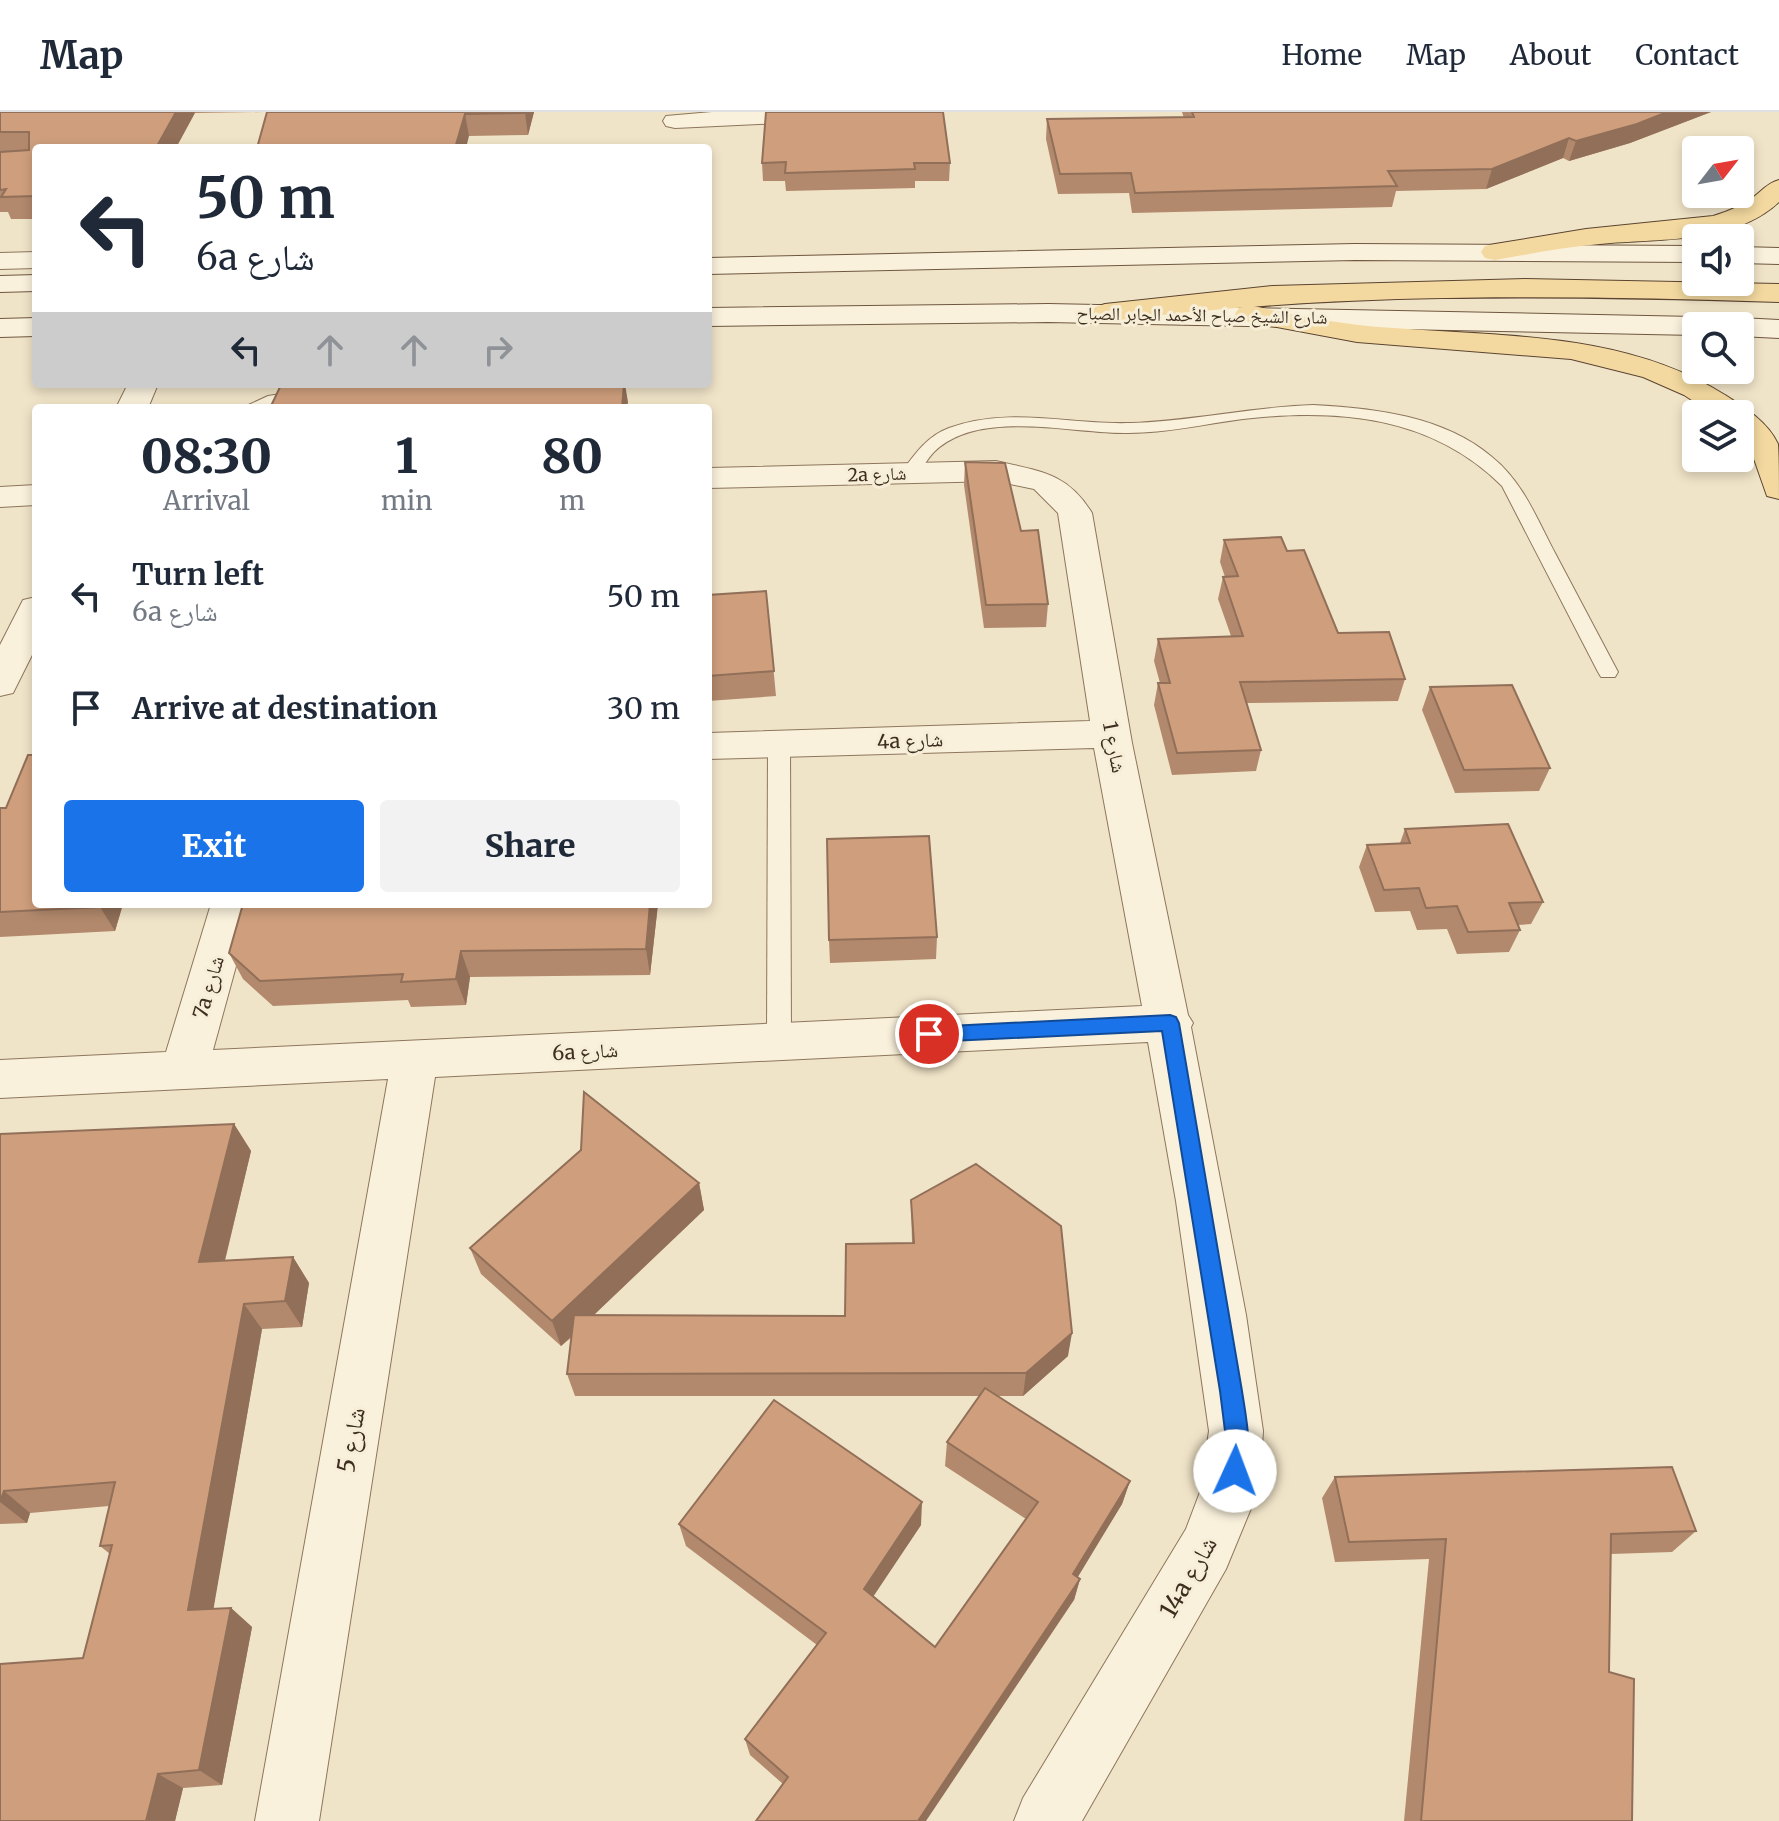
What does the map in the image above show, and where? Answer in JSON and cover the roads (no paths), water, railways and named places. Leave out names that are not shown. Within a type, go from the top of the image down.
[{"type":"main road","points":[[1495,252],[1708,224],[1753,209],[1779,188]]},
{"type":"main road","points":[[1105,313],[1228,297],[1416,286],[1779,293]]},
{"type":"main road","points":[[1249,314],[1358,333],[1532,343],[1588,350],[1671,376],[1711,400]]},
{"type":"main road","points":[[1754,435],[1774,464],[1779,489]]},
{"type":"street","points":[[673,144],[675,117],[868,112]]},
{"type":"street","points":[[713,263],[1355,252],[1682,254]]},
{"type":"street","points":[[1754,255],[1779,256]]},
{"type":"street","points":[[0,261],[32,260]]},
{"type":"street","points":[[0,284],[32,283]]},
{"type":"street","name":"شارع الشيخ صباح الأحمد الجابر الصباح","points":[[712,317],[1249,314],[1682,326]]},
{"type":"street","points":[[0,328],[32,327]]},
{"type":"street","points":[[1754,328],[1779,329]]},
{"type":"street","name":"2a شارع","points":[[712,478],[996,471],[1030,476],[1045,482]]},
{"type":"street","name":"شارع 1","points":[[1045,482],[1058,491],[1075,513],[1112,734],[1170,1023]]},
{"type":"street","points":[[0,497],[32,495]]},
{"type":"street","points":[[0,684],[32,616]]},
{"type":"street","name":"4a شارع","points":[[712,746],[1112,734]]},
{"type":"street","name":"7a شارع","points":[[184,1070],[231,908]]},
{"type":"street","name":"6a شارع","points":[[0,1079],[1170,1023]]},
{"type":"street","name":"14a شارع","points":[[1046,1821],[1206,1549],[1225,1511],[1235,1471],[1236,1431],[1231,1391],[1170,1023]]},
{"type":"street","name":"شارع 5","points":[[287,1821],[415,1059]]},
{"type":"lane","points":[[263,404],[289,396],[318,394]]},
{"type":"lane","points":[[910,473],[916,460],[940,440],[973,426],[1003,422],[1124,428],[1283,411],[1356,415],[1421,427],[1486,458],[1510,484],[1608,672]]},
{"type":"lane","points":[[779,744],[779,1042]]}]
